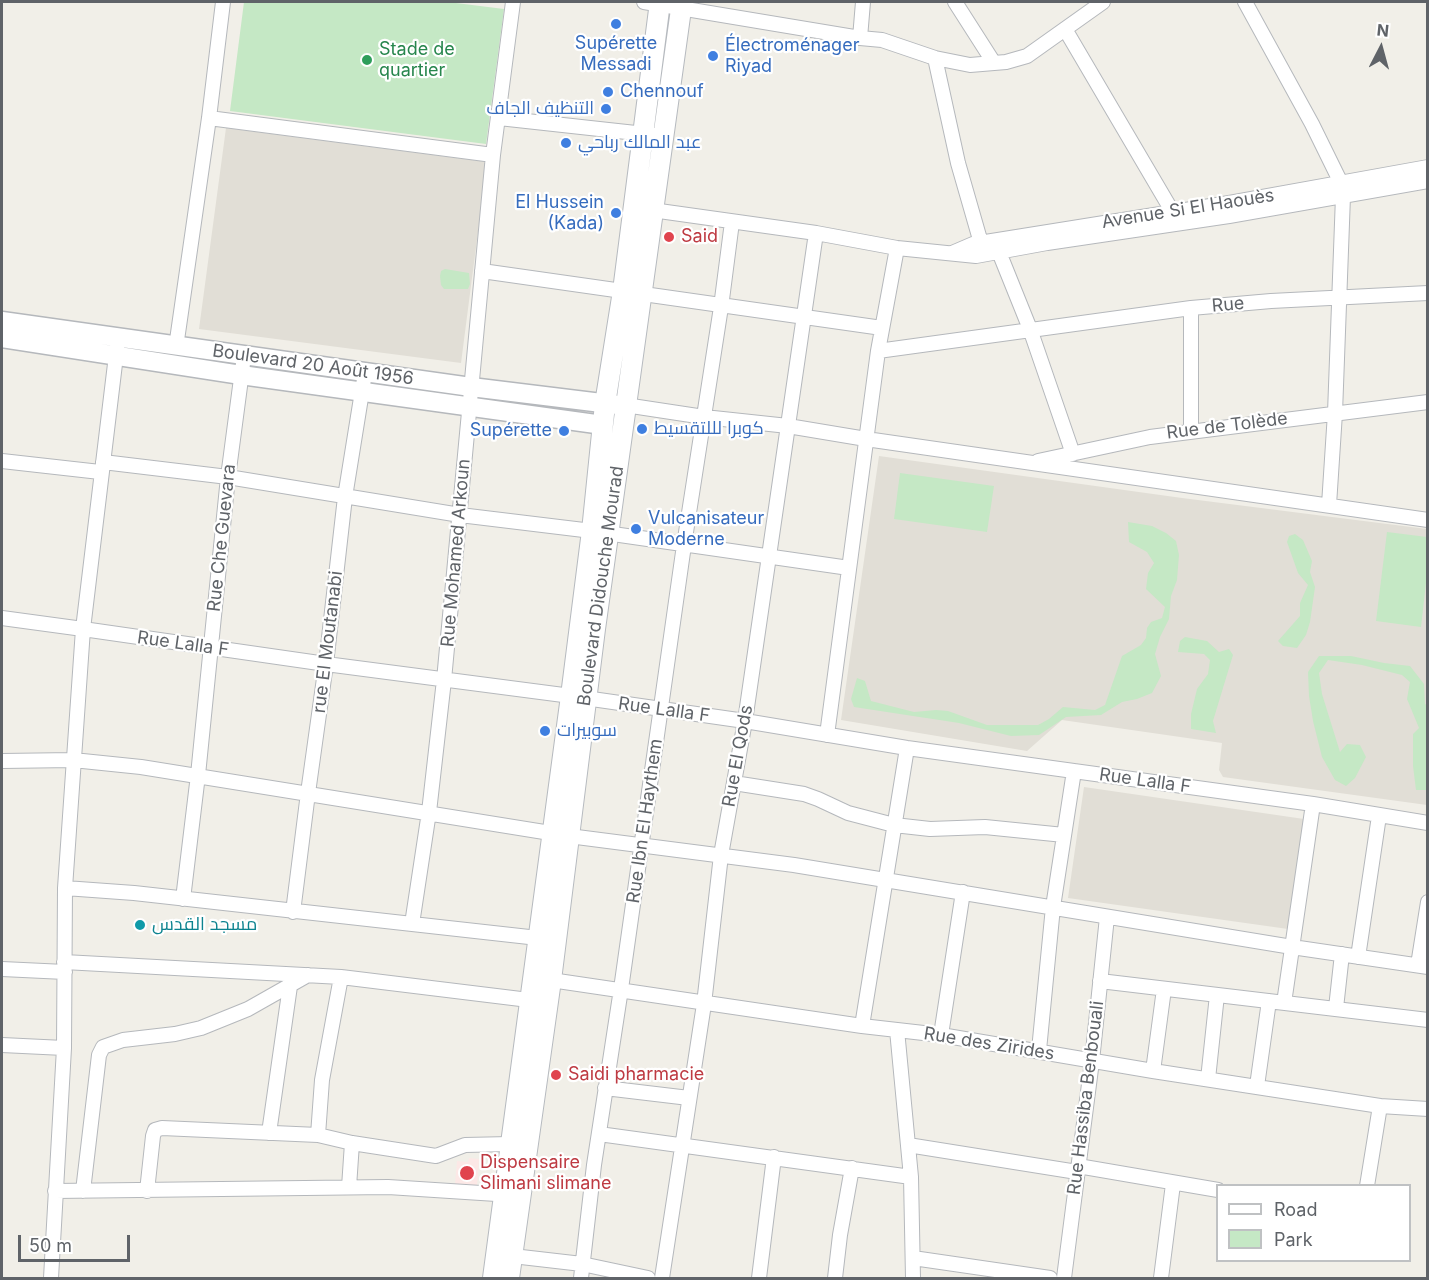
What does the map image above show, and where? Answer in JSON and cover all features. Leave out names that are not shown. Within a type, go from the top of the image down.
[{"type":"main road","name":"Boulevard Didouche Mourad","points":[[512,1195],[510,1144],[539,1001],[551,980],[561,835],[615,404],[632,292],[654,210],[654,2]]},
{"type":"main road","name":"Boulevard Didouche Mourad","points":[[632,292],[634,207],[653,135],[682,4]]},
{"type":"main road","name":"Boulevard Didouche Mourad","points":[[600,533],[603,425],[615,404]]},
{"type":"main road","name":"Boulevard Didouche Mourad","points":[[493,1278],[504,1255],[539,1001],[538,938],[561,835]]},
{"type":"main road","name":"Boulevard Didouche Mourad","points":[[504,1255],[509,1278]]},
{"type":"street","points":[[176,346],[209,118],[223,2]]},
{"type":"street","name":"Rue Mohamed Arkoun","points":[[412,924],[429,812],[444,680],[493,155],[513,2]]},
{"type":"street","points":[[654,2],[682,4],[860,38],[882,40],[935,58],[970,65],[1027,56],[1103,2]]},
{"type":"street","points":[[860,38],[863,2]]},
{"type":"street","points":[[955,2],[994,63]]},
{"type":"street","points":[[1245,2],[1312,124],[1342,190],[1335,413],[1329,505]]},
{"type":"street","points":[[1065,29],[1172,211]]},
{"type":"street","points":[[935,58],[958,163],[983,249]]},
{"type":"street","points":[[209,118],[493,155]]},
{"type":"street","points":[[499,118],[653,135]]},
{"type":"street","name":"Avenue Si El Haouès","points":[[983,249],[999,252],[1342,190],[1428,167]]},
{"type":"street","name":"Avenue Si El Haouès","points":[[634,207],[816,233],[897,248],[950,254],[1172,211],[1428,181]]},
{"type":"street","name":"Rue Ibn El Haythem","points":[[581,1271],[605,1088],[732,222]]},
{"type":"street","name":"Rue El Qods","points":[[662,1278],[704,1004],[721,855],[745,721],[816,233]]},
{"type":"street","points":[[827,735],[878,351],[897,248]]},
{"type":"street","points":[[999,252],[1030,329],[1073,454]]},
{"type":"street","points":[[482,271],[721,307],[882,328]]},
{"type":"street","name":"Rue","points":[[878,351],[1191,308],[1428,292]]},
{"type":"street","points":[[1191,308],[1191,431]]},
{"type":"street","name":"Boulevard 20 Août 1956","points":[[2,321],[241,375],[603,425]]},
{"type":"street","name":"Boulevard 20 Août 1956","points":[[2,339],[116,347],[176,346],[365,373],[615,404]]},
{"type":"street","points":[[51,1278],[64,1048],[65,888],[73,760],[83,629],[116,347]]},
{"type":"street","name":"Rue Che Guevara","points":[[183,899],[228,477],[244,356]]},
{"type":"street","name":"rue El Moutanabi","points":[[293,912],[326,664],[345,497],[365,373]]},
{"type":"street","name":"Rue de Tolède","points":[[1029,463],[1127,441],[1191,431],[1428,402]]},
{"type":"street","points":[[615,404],[788,426],[1428,520]]},
{"type":"street","points":[[2,461],[228,477],[460,515],[849,568]]},
{"type":"street","name":"Rue Lalla F","points":[[2,618],[745,721],[907,748],[1313,804],[1428,823]]},
{"type":"street","points":[[862,1026],[907,748]]},
{"type":"street","points":[[2,761],[73,760],[198,775],[561,835],[795,865],[1292,947],[1423,966],[1428,903]]},
{"type":"street","points":[[1039,1050],[1053,907],[1074,771]]},
{"type":"street","points":[[734,783],[804,794],[848,813],[894,825],[930,829],[985,827],[1064,835]]},
{"type":"street","points":[[1284,1003],[1313,804]]},
{"type":"street","points":[[1358,957],[1379,816]]},
{"type":"street","points":[[65,888],[538,938]]},
{"type":"street","points":[[941,1035],[963,892]]},
{"type":"street","name":"Rue Hassiba Benbouali","points":[[1064,1278],[1092,1061],[1107,917]]},
{"type":"street","points":[[1336,1008],[1342,954]]},
{"type":"street","points":[[2,969],[64,967],[308,975],[539,1001]]},
{"type":"street","points":[[83,1191],[99,1055],[103,1047],[123,1040],[175,1034],[201,1028],[248,1009],[308,975]]},
{"type":"street","points":[[318,1136],[322,1080],[341,977]]},
{"type":"street","name":"Rue des Zirides","points":[[551,980],[621,989],[704,1004],[941,1035],[1380,1106],[1428,1109]]},
{"type":"street","points":[[1100,981],[1428,1020]]},
{"type":"street","points":[[269,1133],[290,986]]},
{"type":"street","points":[[1153,1071],[1164,989]]},
{"type":"street","points":[[1208,1079],[1217,995]]},
{"type":"street","points":[[1257,1086],[1269,1001]]},
{"type":"street","points":[[897,1030],[911,1177],[914,1278]]},
{"type":"street","points":[[2,1046],[64,1048]]},
{"type":"street","points":[[605,1088],[689,1098]]},
{"type":"street","points":[[1367,1184],[1380,1106]]},
{"type":"street","points":[[147,1191],[155,1130],[173,1128],[318,1136],[436,1156],[465,1145],[510,1144]]},
{"type":"street","points":[[599,1134],[911,1177]]},
{"type":"street","points":[[349,1187],[351,1143]]},
{"type":"street","points":[[908,1145],[1216,1191]]},
{"type":"street","points":[[759,1278],[774,1158]]},
{"type":"street","points":[[835,1278],[852,1168]]},
{"type":"street","points":[[1161,1278],[1173,1184]]},
{"type":"street","points":[[55,1191],[349,1187],[512,1195]]},
{"type":"street","points":[[504,1255],[581,1271],[648,1278]]},
{"type":"street","points":[[913,1258],[1050,1278]]},
{"type":"shaded area","points":[[226,128],[487,162],[461,363],[199,329]]},
{"type":"shaded area","points":[[879,456],[1427,529],[1427,805],[1223,777],[1219,770],[1222,743],[1062,720],[1027,751],[841,720]]},
{"type":"shaded area","points":[[1084,787],[1304,819],[1288,929],[1068,898]]},
{"type":"shaded area","name":"Dispensaire Slimani slimane","points":[[469,1158],[479,1159],[477,1186],[455,1184],[457,1161],[468,1162]]},
{"type":"green space","name":"Stade de quartier","points":[[244,2],[448,2],[504,9],[486,144],[230,111]]},
{"type":"green space","points":[[445,269],[469,273],[468,289],[444,289],[440,276],[441,271]]},
{"type":"green space","points":[[900,473],[994,486],[987,532],[894,519]]},
{"type":"green space","points":[[1128,522],[1152,526],[1166,533],[1176,541],[1179,555],[1177,580],[1171,596],[1169,619],[1155,654],[1161,676],[1152,693],[1122,702],[1101,715],[1066,717],[1039,735],[1011,736],[959,723],[854,707],[851,699],[857,678],[865,681],[871,701],[914,712],[948,711],[987,725],[1038,725],[1063,707],[1095,710],[1105,705],[1122,656],[1141,645],[1146,638],[1147,628],[1151,622],[1162,618],[1165,607],[1146,589],[1148,573],[1154,563],[1147,552],[1129,542]]},
{"type":"green space","points":[[1387,532],[1427,537],[1427,574],[1421,627],[1376,621]]},
{"type":"green space","points":[[1295,534],[1303,540],[1312,561],[1310,572],[1315,587],[1310,622],[1306,635],[1297,648],[1283,646],[1278,641],[1300,616],[1300,603],[1308,585],[1298,573],[1287,542],[1289,536]]},
{"type":"green space","points":[[1185,637],[1207,641],[1219,652],[1229,649],[1233,655],[1213,721],[1216,733],[1191,729],[1191,714],[1197,689],[1208,674],[1210,660],[1204,654],[1178,652],[1180,641]]},
{"type":"green space","points":[[1319,656],[1351,656],[1410,666],[1424,684],[1425,704],[1428,706],[1427,790],[1416,790],[1413,734],[1419,728],[1407,699],[1410,682],[1402,675],[1362,665],[1328,660],[1319,673],[1322,694],[1340,752],[1347,744],[1360,745],[1366,757],[1355,778],[1346,786],[1335,780],[1322,757],[1309,696],[1308,672]]},
{"type":"place","name":"Supérette Messadi","points":[[616,24]]},
{"type":"place","name":"Électroménager Riyad","points":[[713,56]]},
{"type":"place","name":"Stade de quartier","points":[[367,60]]},
{"type":"place","name":"Chennouf","points":[[608,92]]},
{"type":"place","name":"التنظيف الجاف","points":[[606,109]]},
{"type":"place","name":"عبد المالك رباحي","points":[[566,143]]},
{"type":"place","name":"El Hussein (Kada)","points":[[616,213]]},
{"type":"place","name":"Said","points":[[669,237]]},
{"type":"place","name":"كوبرا لللتقسيط","points":[[642,429]]},
{"type":"place","name":"Supérette","points":[[564,431]]},
{"type":"place","name":"Vulcanisateur Moderne","points":[[636,529]]},
{"type":"place","name":"سوبيرات","points":[[545,731]]},
{"type":"place","name":"مسجد القدس","points":[[140,925]]},
{"type":"place","name":"Saidi pharmacie","points":[[556,1075]]},
{"type":"place","name":"Dispensaire Slimani slimane","points":[[467,1173]]}]
